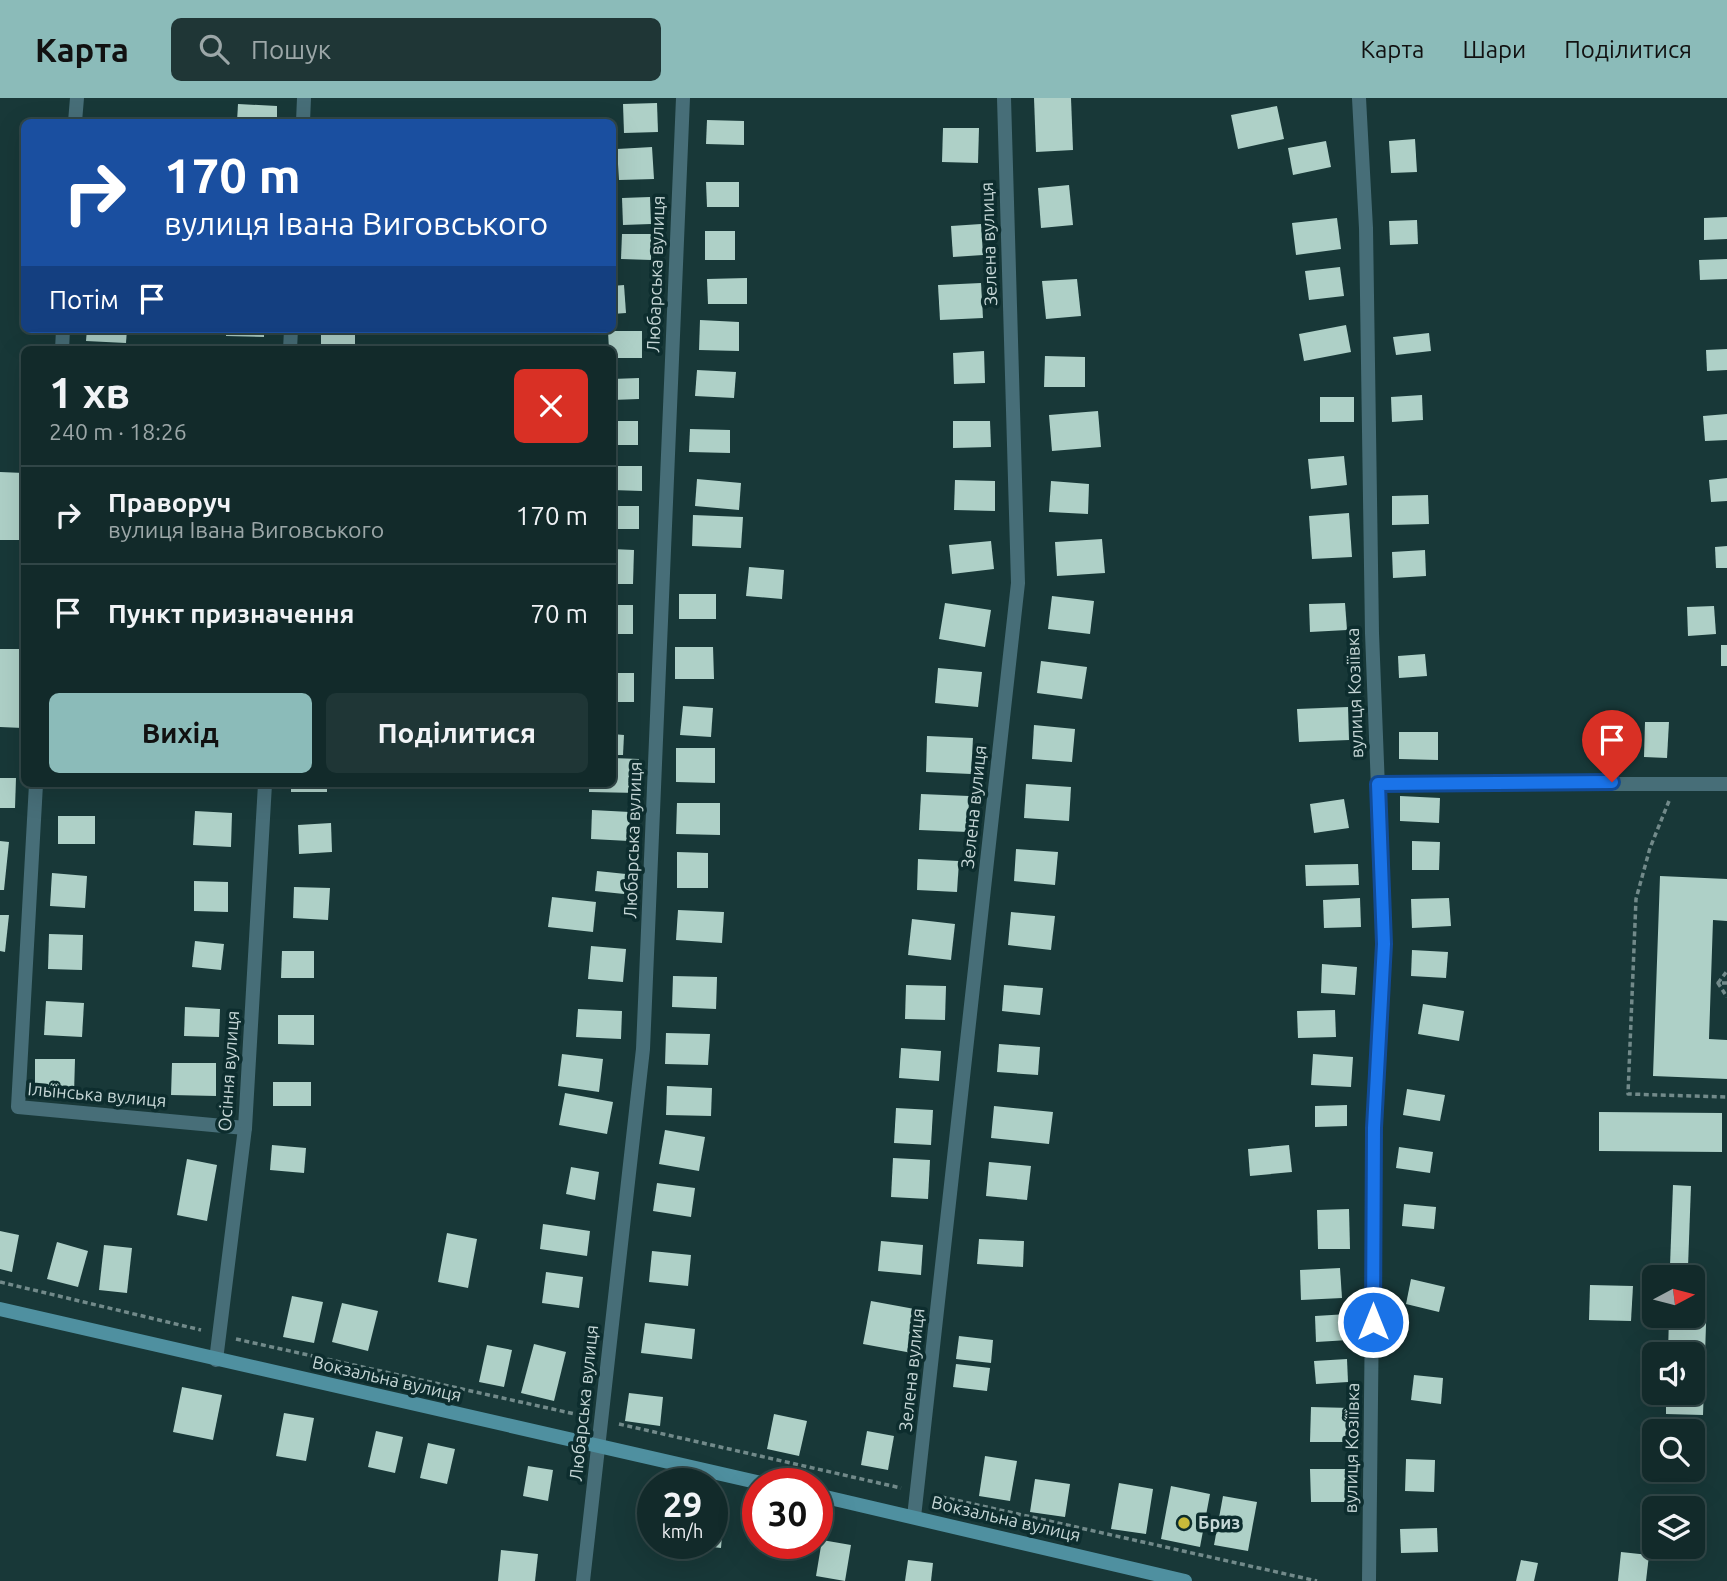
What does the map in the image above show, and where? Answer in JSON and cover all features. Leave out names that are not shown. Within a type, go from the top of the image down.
[{"type":"main road","name":"Вокзальна вулиця","points":[[0,1309],[742,1479]]},
{"type":"main road","name":"Вокзальна вулиця","points":[[833,1499],[1185,1581]]},
{"type":"street","points":[[75,119],[77,98]]},
{"type":"street","points":[[303,119],[304,98]]},
{"type":"street","name":"Любарська вулиця","points":[[583,1581],[643,1049],[683,98]]},
{"type":"street","name":"Зелена вулиця","points":[[914,1517],[1018,583],[1004,98]]},
{"type":"street","name":"вулиця Козіївка","points":[[1359,98],[1366,228],[1372,633],[1384,944],[1374,1128],[1369,1581]]},
{"type":"street","points":[[1378,784],[1727,784]]},
{"type":"street","name":"Ільїнська вулиця","points":[[36,787],[18,1107],[245,1128]]},
{"type":"street","name":"Осіння вулиця","points":[[216,1360],[245,1128],[265,787]]},
{"type":"path","points":[[1675,783],[1650,848],[1636,899],[1628,1094],[1727,1097]]},
{"type":"path","points":[[1718,983],[1727,971]]},
{"type":"path","points":[[1718,983],[1727,983]]},
{"type":"path","points":[[1718,983],[1727,997]]},
{"type":"path","points":[[0,1282],[219,1335],[1317,1581]]},
{"type":"building","points":[[1034,98],[1071,98],[1073,150],[1036,152]]},
{"type":"building","points":[[657,103],[658,132],[624,133],[623,104]]},
{"type":"building","points":[[238,104],[277,106],[277,119],[237,119]]},
{"type":"building","points":[[1277,106],[1284,139],[1238,149],[1231,115]]},
{"type":"building","points":[[707,120],[744,121],[744,145],[706,144]]},
{"type":"building","points":[[943,128],[979,128],[978,163],[942,162]]},
{"type":"building","points":[[1415,139],[1417,172],[1391,173],[1389,141]]},
{"type":"building","points":[[1326,141],[1331,167],[1293,175],[1288,148]]},
{"type":"building","points":[[652,147],[654,179],[619,180],[617,149]]},
{"type":"building","points":[[706,182],[739,182],[739,207],[707,207]]},
{"type":"building","points":[[1069,185],[1073,225],[1041,228],[1038,188]]},
{"type":"building","points":[[650,197],[651,224],[623,225],[622,198]]},
{"type":"building","points":[[1727,217],[1727,239],[1704,240],[1704,218]]},
{"type":"building","points":[[1337,218],[1341,249],[1296,255],[1292,223]]},
{"type":"building","points":[[1417,220],[1418,244],[1390,245],[1389,221]]},
{"type":"building","points":[[981,224],[983,255],[953,257],[951,226]]},
{"type":"building","points":[[705,231],[735,231],[735,260],[705,260]]},
{"type":"building","points":[[622,234],[651,234],[651,260],[621,259]]},
{"type":"building","points":[[1727,259],[1727,279],[1700,280],[1699,260]]},
{"type":"building","points":[[1340,267],[1344,296],[1309,300],[1305,271]]},
{"type":"building","points":[[747,278],[747,304],[708,304],[707,279]]},
{"type":"building","points":[[1077,279],[1081,316],[1046,319],[1042,281]]},
{"type":"building","points":[[981,283],[983,318],[940,320],[938,285]]},
{"type":"building","points":[[624,285],[626,313],[616,314],[616,286]]},
{"type":"building","points":[[700,320],[739,322],[739,351],[699,350]]},
{"type":"building","points":[[1346,325],[1351,352],[1304,361],[1299,334]]},
{"type":"building","points":[[642,331],[642,358],[616,358],[616,346],[609,346],[608,333]]},
{"type":"building","points":[[87,333],[127,333],[126,343],[86,341]]},
{"type":"building","points":[[226,333],[264,333],[264,337],[226,336]]},
{"type":"building","points":[[321,333],[355,333],[355,346],[321,346]]},
{"type":"building","points":[[1429,333],[1431,351],[1396,355],[1393,337]]},
{"type":"building","points":[[1727,349],[1727,370],[1707,371],[1706,350]]},
{"type":"building","points":[[984,351],[985,383],[954,384],[953,353]]},
{"type":"building","points":[[1045,356],[1085,357],[1085,387],[1044,387]]},
{"type":"building","points":[[697,370],[736,372],[734,398],[695,396]]},
{"type":"building","points":[[639,378],[639,399],[616,400],[616,379]]},
{"type":"building","points":[[1422,395],[1423,420],[1392,422],[1391,397]]},
{"type":"building","points":[[1320,397],[1354,397],[1354,422],[1320,422]]},
{"type":"building","points":[[1098,411],[1101,447],[1052,451],[1049,415]]},
{"type":"building","points":[[1727,414],[1727,440],[1705,441],[1703,416]]},
{"type":"building","points":[[616,421],[638,421],[638,445],[616,445]]},
{"type":"building","points":[[953,421],[990,421],[991,447],[953,448]]},
{"type":"building","points":[[690,429],[730,430],[730,453],[689,452]]},
{"type":"building","points":[[1344,456],[1347,485],[1311,489],[1308,459]]},
{"type":"building","points":[[616,466],[642,466],[642,491],[616,490]]},
{"type":"building","points":[[0,472],[21,473],[21,540],[0,540]]},
{"type":"building","points":[[1727,478],[1727,501],[1711,502],[1709,480]]},
{"type":"building","points":[[697,479],[741,483],[739,510],[695,506]]},
{"type":"building","points":[[955,480],[995,481],[995,511],[954,510]]},
{"type":"building","points":[[1051,481],[1089,484],[1088,514],[1049,512]]},
{"type":"building","points":[[1428,495],[1429,524],[1392,525],[1392,496]]},
{"type":"building","points":[[616,506],[639,506],[639,529],[616,529]]},
{"type":"building","points":[[1349,513],[1352,557],[1312,559],[1309,516]]},
{"type":"building","points":[[693,515],[743,517],[741,548],[692,546]]},
{"type":"building","points":[[1102,539],[1105,573],[1057,576],[1055,542]]},
{"type":"building","points":[[991,541],[994,569],[952,574],[949,545]]},
{"type":"building","points":[[1727,546],[1727,568],[1716,568],[1715,547]]},
{"type":"building","points":[[616,549],[634,550],[633,584],[616,584]]},
{"type":"building","points":[[1425,550],[1426,576],[1393,578],[1392,552]]},
{"type":"building","points":[[749,567],[784,570],[782,599],[746,596]]},
{"type":"building","points":[[679,594],[716,594],[716,619],[679,619]]},
{"type":"building","points":[[1052,596],[1094,601],[1090,634],[1048,629]]},
{"type":"building","points":[[945,603],[991,610],[985,647],[939,639]]},
{"type":"building","points":[[1345,603],[1347,630],[1310,632],[1309,604]]},
{"type":"building","points":[[616,605],[633,605],[633,634],[616,634]]},
{"type":"building","points":[[1714,606],[1716,634],[1688,636],[1687,607]]},
{"type":"building","points":[[1721,645],[1727,645],[1727,666],[1721,666]]},
{"type":"building","points":[[675,647],[713,647],[714,679],[675,679]]},
{"type":"building","points":[[0,649],[21,649],[21,728],[0,727]]},
{"type":"building","points":[[1425,654],[1427,676],[1399,678],[1398,656]]},
{"type":"building","points":[[1041,661],[1087,667],[1082,699],[1037,693]]},
{"type":"building","points":[[938,668],[982,672],[978,707],[935,703]]},
{"type":"building","points":[[616,673],[634,673],[634,702],[616,702]]},
{"type":"building","points":[[683,706],[713,708],[711,737],[680,735]]},
{"type":"building","points":[[1348,707],[1349,740],[1299,742],[1297,709]]},
{"type":"building","points":[[1645,722],[1669,722],[1667,758],[1644,757]]},
{"type":"building","points":[[1034,725],[1075,729],[1072,762],[1032,759]]},
{"type":"building","points":[[1399,732],[1438,732],[1438,760],[1399,759]]},
{"type":"building","points":[[616,734],[624,735],[623,755],[616,755]]},
{"type":"building","points":[[927,736],[973,738],[971,774],[926,772]]},
{"type":"building","points":[[676,748],[715,748],[715,783],[676,782]]},
{"type":"building","points":[[616,758],[639,759],[639,793],[589,792],[589,787],[616,787]]},
{"type":"building","points":[[0,778],[16,778],[15,808],[0,808]]},
{"type":"building","points":[[1026,784],[1071,787],[1069,821],[1024,818]]},
{"type":"building","points":[[291,787],[327,787],[327,792],[291,792]]},
{"type":"building","points":[[921,794],[969,796],[968,832],[919,830]]},
{"type":"building","points":[[1400,796],[1440,798],[1439,823],[1400,821]]},
{"type":"building","points":[[1344,799],[1349,828],[1314,833],[1310,804]]},
{"type":"building","points":[[677,803],[720,803],[720,835],[676,834]]},
{"type":"building","points":[[592,810],[630,812],[629,841],[591,839]]},
{"type":"building","points":[[195,811],[232,813],[231,847],[193,845]]},
{"type":"building","points":[[58,816],[95,816],[95,844],[58,844]]},
{"type":"building","points":[[331,823],[332,852],[299,854],[298,825]]},
{"type":"building","points":[[0,841],[9,842],[4,890],[0,890]]},
{"type":"building","points":[[1412,841],[1440,842],[1439,870],[1412,870]]},
{"type":"building","points":[[1016,849],[1058,852],[1055,885],[1014,881]]},
{"type":"building","points":[[677,852],[708,853],[708,888],[677,888]]},
{"type":"building","points":[[918,859],[959,861],[957,892],[917,890]]},
{"type":"building","points":[[1358,864],[1359,885],[1306,886],[1305,865]]},
{"type":"building","points":[[597,871],[626,874],[624,894],[595,891]]},
{"type":"building","points":[[52,873],[87,876],[85,908],[50,906]]},
{"type":"building","points":[[1660,876],[1727,879],[1727,921],[1713,920],[1709,1039],[1727,1040],[1727,1079],[1653,1076]]},
{"type":"building","points":[[194,881],[228,882],[228,912],[194,911]]},
{"type":"building","points":[[294,887],[330,888],[328,920],[293,918]]},
{"type":"building","points":[[552,897],[596,902],[593,932],[548,927]]},
{"type":"building","points":[[1360,898],[1361,927],[1324,928],[1323,900]]},
{"type":"building","points":[[1449,898],[1451,926],[1412,928],[1411,899]]},
{"type":"building","points":[[678,910],[724,912],[722,943],[676,940]]},
{"type":"building","points":[[1011,912],[1055,916],[1051,950],[1008,945]]},
{"type":"building","points":[[0,915],[9,915],[5,952],[0,951]]},
{"type":"building","points":[[912,919],[955,924],[951,960],[908,955]]},
{"type":"building","points":[[49,934],[83,935],[82,970],[48,969]]},
{"type":"building","points":[[195,941],[224,944],[221,970],[192,967]]},
{"type":"building","points":[[591,946],[626,949],[623,982],[588,979]]},
{"type":"building","points":[[1412,950],[1448,952],[1446,978],[1411,976]]},
{"type":"building","points":[[282,951],[314,951],[314,978],[281,978]]},
{"type":"building","points":[[1322,964],[1357,967],[1355,995],[1321,993]]},
{"type":"building","points":[[673,976],[717,977],[716,1009],[672,1007]]},
{"type":"building","points":[[906,985],[946,986],[945,1020],[905,1019]]},
{"type":"building","points":[[1004,985],[1043,988],[1040,1015],[1002,1011]]},
{"type":"building","points":[[46,1001],[84,1003],[82,1037],[44,1035]]},
{"type":"building","points":[[1423,1004],[1464,1011],[1459,1041],[1418,1034]]},
{"type":"building","points":[[185,1007],[220,1009],[219,1037],[184,1036]]},
{"type":"building","points":[[578,1009],[622,1011],[621,1039],[576,1037]]},
{"type":"building","points":[[1335,1010],[1336,1037],[1298,1038],[1297,1011]]},
{"type":"building","points":[[278,1015],[314,1015],[314,1045],[278,1044]]},
{"type":"building","points":[[666,1033],[710,1034],[708,1065],[665,1064]]},
{"type":"building","points":[[999,1044],[1040,1047],[1038,1075],[997,1072]]},
{"type":"building","points":[[901,1048],[941,1051],[939,1081],[899,1078]]},
{"type":"building","points":[[562,1054],[603,1059],[599,1092],[558,1086]]},
{"type":"building","points":[[1313,1054],[1353,1057],[1351,1087],[1311,1085]]},
{"type":"building","points":[[35,1059],[75,1059],[74,1094],[35,1093]]},
{"type":"building","points":[[172,1063],[216,1063],[216,1096],[171,1095]]},
{"type":"building","points":[[273,1082],[311,1082],[311,1106],[273,1106]]},
{"type":"building","points":[[667,1086],[712,1088],[711,1116],[666,1115]]},
{"type":"building","points":[[1407,1089],[1445,1095],[1440,1121],[1403,1115]]},
{"type":"building","points":[[565,1093],[613,1102],[607,1134],[559,1125]]},
{"type":"building","points":[[1347,1105],[1347,1126],[1315,1127],[1315,1106]]},
{"type":"building","points":[[994,1106],[1053,1112],[1049,1144],[991,1138]]},
{"type":"building","points":[[896,1108],[933,1110],[931,1145],[894,1143]]},
{"type":"building","points":[[1599,1112],[1722,1113],[1722,1152],[1599,1151]]},
{"type":"building","points":[[665,1130],[705,1137],[699,1171],[659,1164]]},
{"type":"building","points":[[272,1145],[306,1148],[304,1173],[270,1170]]},
{"type":"building","points":[[1289,1145],[1292,1172],[1250,1176],[1248,1149]]},
{"type":"building","points":[[1399,1147],[1433,1152],[1430,1173],[1396,1168]]},
{"type":"building","points":[[893,1158],[930,1160],[928,1199],[891,1197]]},
{"type":"building","points":[[187,1159],[217,1165],[207,1221],[177,1215]]},
{"type":"building","points":[[989,1162],[1031,1166],[1027,1200],[986,1196]]},
{"type":"building","points":[[571,1167],[599,1172],[595,1200],[566,1194]]},
{"type":"building","points":[[657,1183],[695,1188],[691,1217],[653,1211]]},
{"type":"building","points":[[1673,1185],[1691,1186],[1688,1265],[1670,1265]]},
{"type":"building","points":[[1404,1204],[1436,1207],[1434,1229],[1402,1226]]},
{"type":"building","points":[[1349,1209],[1350,1249],[1318,1249],[1317,1210]]},
{"type":"building","points":[[543,1224],[590,1231],[587,1256],[540,1249]]},
{"type":"building","points":[[0,1231],[19,1235],[12,1272],[0,1269]]},
{"type":"building","points":[[447,1233],[477,1239],[468,1288],[438,1282]]},
{"type":"building","points":[[979,1239],[1024,1241],[1023,1267],[977,1264]]},
{"type":"building","points":[[881,1241],[923,1245],[921,1275],[878,1271]]},
{"type":"building","points":[[57,1242],[88,1251],[78,1287],[47,1279]]},
{"type":"building","points":[[104,1245],[132,1248],[127,1293],[99,1290]]},
{"type":"building","points":[[652,1251],[691,1255],[688,1286],[649,1282]]},
{"type":"building","points":[[1340,1268],[1342,1298],[1301,1300],[1300,1270]]},
{"type":"building","points":[[546,1272],[583,1277],[579,1308],[542,1303]]},
{"type":"building","points":[[1411,1279],[1445,1287],[1439,1312],[1406,1304]]},
{"type":"building","points":[[1590,1285],[1633,1286],[1631,1321],[1589,1320]]},
{"type":"building","points":[[1707,1295],[1705,1355],[1705,1342],[1668,1342],[1669,1328],[1705,1328]]},
{"type":"building","points":[[292,1296],[323,1302],[314,1343],[283,1337]]},
{"type":"building","points":[[871,1301],[920,1310],[912,1353],[863,1344]]},
{"type":"building","points":[[342,1303],[378,1311],[368,1351],[332,1342]]},
{"type":"building","points":[[1348,1314],[1349,1340],[1316,1342],[1315,1316]]},
{"type":"building","points":[[645,1323],[695,1329],[692,1359],[641,1353]]},
{"type":"building","points":[[959,1336],[993,1340],[991,1363],[956,1359]]},
{"type":"building","points":[[534,1344],[566,1352],[554,1401],[521,1393]]},
{"type":"building","points":[[487,1345],[512,1350],[504,1387],[479,1382]]},
{"type":"building","points":[[1347,1359],[1348,1382],[1316,1384],[1314,1361]]},
{"type":"building","points":[[956,1364],[990,1368],[987,1391],[953,1387]]},
{"type":"building","points":[[1414,1375],[1443,1378],[1441,1404],[1411,1400]]},
{"type":"building","points":[[182,1387],[222,1395],[213,1440],[173,1432]]},
{"type":"building","points":[[629,1393],[663,1397],[660,1426],[625,1421]]},
{"type":"building","points":[[1666,1405],[1703,1405],[1703,1415],[1666,1414]]},
{"type":"building","points":[[1311,1407],[1351,1408],[1350,1442],[1310,1442]]},
{"type":"building","points":[[284,1413],[314,1418],[306,1461],[276,1456]]},
{"type":"building","points":[[774,1414],[807,1421],[799,1456],[767,1449]]},
{"type":"building","points":[[376,1431],[403,1437],[395,1473],[368,1467]]},
{"type":"building","points":[[867,1431],[894,1436],[888,1470],[861,1465]]},
{"type":"building","points":[[428,1443],[455,1449],[447,1484],[420,1478]]},
{"type":"building","points":[[985,1456],[1017,1461],[1010,1501],[979,1496]]},
{"type":"building","points":[[1406,1459],[1435,1460],[1434,1492],[1405,1491]]},
{"type":"building","points":[[528,1466],[553,1470],[548,1501],[523,1496]]},
{"type":"building","points":[[1310,1469],[1350,1469],[1351,1502],[1311,1502]]},
{"type":"building","points":[[1035,1479],[1070,1484],[1065,1517],[1030,1512]]},
{"type":"building","points":[[1119,1483],[1153,1489],[1146,1534],[1111,1529]]},
{"type":"building","points":[[1171,1486],[1210,1494],[1200,1547],[1161,1539]]},
{"type":"building","points":[[1223,1496],[1257,1502],[1248,1551],[1214,1545]]},
{"type":"building","points":[[1437,1528],[1438,1552],[1401,1553],[1400,1529]]},
{"type":"building","points":[[833,1542],[851,1545],[845,1581],[816,1576],[819,1559],[833,1559]]},
{"type":"building","points":[[501,1550],[538,1554],[535,1581],[498,1581]]},
{"type":"building","points":[[1621,1552],[1642,1554],[1642,1559],[1649,1559],[1646,1581],[1618,1581]]},
{"type":"building","points":[[908,1560],[933,1563],[931,1581],[905,1581]]},
{"type":"building","points":[[1521,1560],[1538,1563],[1534,1581],[1516,1581]]},
{"type":"place","name":"Бриз","points":[[1184,1523]]},
{"type":"route","points":[[1373,1322],[1374,1128],[1384,944],[1378,784],[1612,782]]}]
